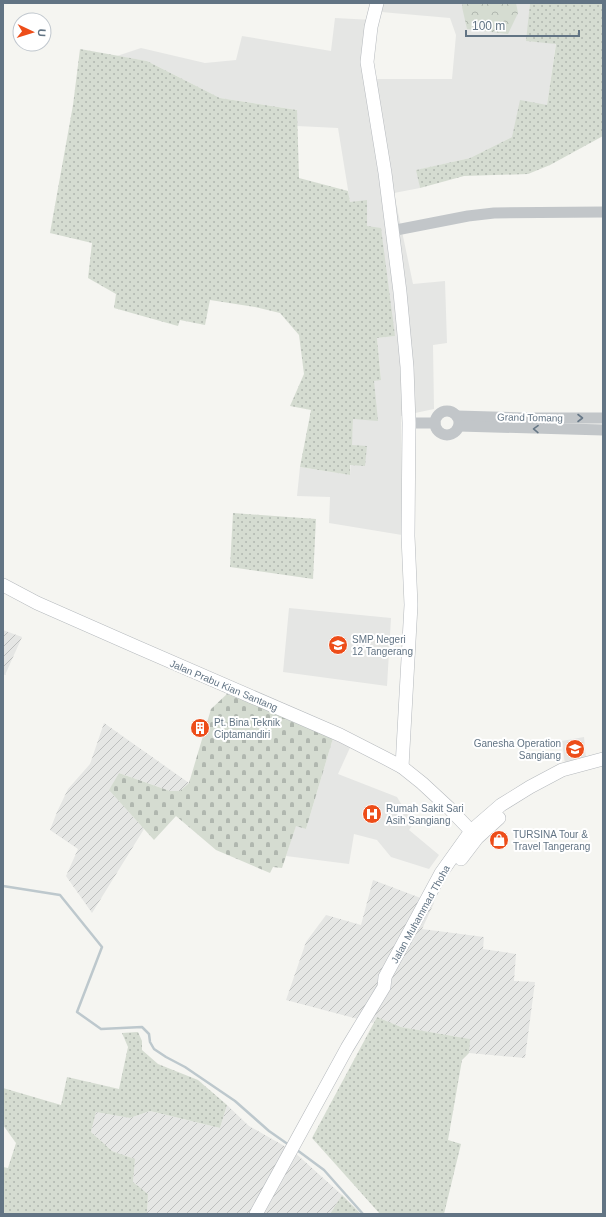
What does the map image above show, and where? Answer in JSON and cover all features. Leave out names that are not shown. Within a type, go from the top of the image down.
[{"type":"main road","points":[[377,3],[371,27],[367,62],[385,173],[391,231],[400,292],[407,367],[409,423],[408,536],[411,605],[402,768]]},
{"type":"main road","name":"Jalan Prabu Kian Santang","points":[[3,585],[37,603],[340,735],[402,768],[422,783],[471,831]]},
{"type":"main road","name":"Jalan Muhammad Thoha","points":[[256,1214],[290,1149],[347,1048],[384,987],[392,983],[445,875],[471,831],[504,808],[530,787],[562,770],[603,759]]},
{"type":"main road","name":"Jalan Muhammad Thoha","points":[[445,875],[504,808],[552,782],[603,766]]},
{"type":"street","points":[[391,231],[468,216],[494,213],[603,212]]},
{"type":"street","points":[[451,411],[458,421],[455,432],[450,435],[444,435],[436,428],[435,424],[438,414],[442,412],[451,411]]},
{"type":"street","name":"Grand Tomang","points":[[458,421],[525,418],[603,418]]},
{"type":"street","name":"Grand Tomang","points":[[458,421],[603,430]]},
{"type":"street","points":[[409,423],[435,424]]},
{"type":"shaded area","points":[[384,3],[530,3],[527,41],[556,43],[547,105],[512,137],[470,158],[417,170],[420,188],[394,193],[413,284],[445,281],[447,343],[433,345],[434,409],[401,416],[402,535],[329,523],[330,497],[297,496],[300,467],[350,475],[353,419],[374,381],[381,379],[377,338],[394,336],[367,226],[350,202],[338,128],[297,126],[297,110],[220,98],[147,61],[117,56],[141,48],[205,63],[236,60],[242,36],[331,51],[335,18],[373,20],[373,79],[452,79],[456,35],[450,18],[381,12]]},
{"type":"shaded area","name":"SMP Negeri 12 Tangerang","points":[[289,608],[391,618],[387,686],[283,672]]},
{"type":"shaded area","points":[[3,630],[22,637],[5,675],[3,674]]},
{"type":"shaded area","points":[[104,723],[189,783],[180,791],[170,791],[119,773],[110,790],[144,829],[92,913],[66,876],[78,849],[50,830],[68,789],[90,764]]},
{"type":"shaded area","points":[[334,735],[353,741],[338,774],[397,797],[413,824],[409,830],[439,855],[429,869],[391,857],[377,840],[354,834],[349,864],[286,856],[296,825],[306,829]]},
{"type":"shaded area","points":[[584,737],[586,758],[565,765],[562,741]]},
{"type":"shaded area","points":[[373,880],[434,903],[422,929],[484,937],[483,949],[516,954],[514,981],[535,982],[525,1058],[469,1053],[469,1039],[401,1027],[377,1017],[373,1023],[286,1000],[306,942],[326,915],[361,925]]},
{"type":"shaded area","points":[[227,1105],[249,1126],[293,1151],[342,1195],[330,1214],[147,1214],[148,1194],[133,1182],[135,1159],[112,1151],[91,1132],[96,1112],[130,1118],[150,1111],[220,1128]]},
{"type":"green space","points":[[463,3],[516,3],[518,13],[508,34],[467,29],[462,7]]},
{"type":"green space","points":[[530,3],[603,3],[603,136],[550,165],[528,174],[464,176],[420,188],[416,170],[470,158],[512,137],[520,100],[547,105],[556,44],[526,41]]},
{"type":"green space","points":[[80,49],[147,61],[220,98],[297,110],[299,178],[348,191],[350,202],[367,200],[367,226],[381,228],[395,336],[377,338],[381,380],[374,381],[378,421],[353,419],[352,445],[367,446],[365,466],[350,465],[350,475],[300,467],[311,410],[290,406],[304,374],[299,335],[280,313],[255,307],[210,300],[205,325],[180,320],[178,326],[114,308],[116,294],[88,278],[92,243],[50,233],[73,105]]},
{"type":"green space","points":[[233,513],[316,519],[313,579],[230,567]]},
{"type":"green space","points":[[227,694],[334,735],[306,829],[296,826],[282,868],[273,867],[270,873],[216,850],[176,816],[154,840],[109,790],[119,773],[170,791],[180,791],[189,783],[211,709]]},
{"type":"green space","points":[[377,1017],[401,1027],[470,1039],[469,1053],[462,1060],[448,1140],[461,1144],[444,1214],[380,1214],[312,1138]]},
{"type":"green space","points":[[138,1032],[142,1041],[142,1050],[158,1064],[198,1080],[227,1105],[220,1128],[150,1111],[130,1118],[96,1112],[91,1132],[112,1151],[135,1159],[133,1182],[148,1194],[147,1214],[3,1214],[3,1167],[8,1168],[16,1143],[3,1125],[3,1088],[61,1105],[67,1077],[119,1089],[128,1047],[122,1033]]},
{"type":"green space","points":[[342,1195],[361,1214],[330,1214]]},
{"type":"waterway","points":[[3,886],[60,895],[102,947],[77,1012],[101,1029],[142,1027],[149,1034],[150,1042],[154,1049],[185,1067],[235,1101],[269,1131],[289,1145]]},
{"type":"waterway","points":[[297,1150],[324,1170],[363,1214]]},
{"type":"place","name":"SMP Negeri 12 Tangerang","points":[[338,645]]},
{"type":"place","name":"Pt. Bina Teknik Ciptamandiri","points":[[200,728]]},
{"type":"place","name":"Ganesha Operation Sangiang","points":[[575,749]]},
{"type":"place","name":"Rumah Sakit Sari Asih Sangiang","points":[[372,814]]},
{"type":"place","name":"TURSINA Tour & Travel Tangerang","points":[[499,840]]}]
